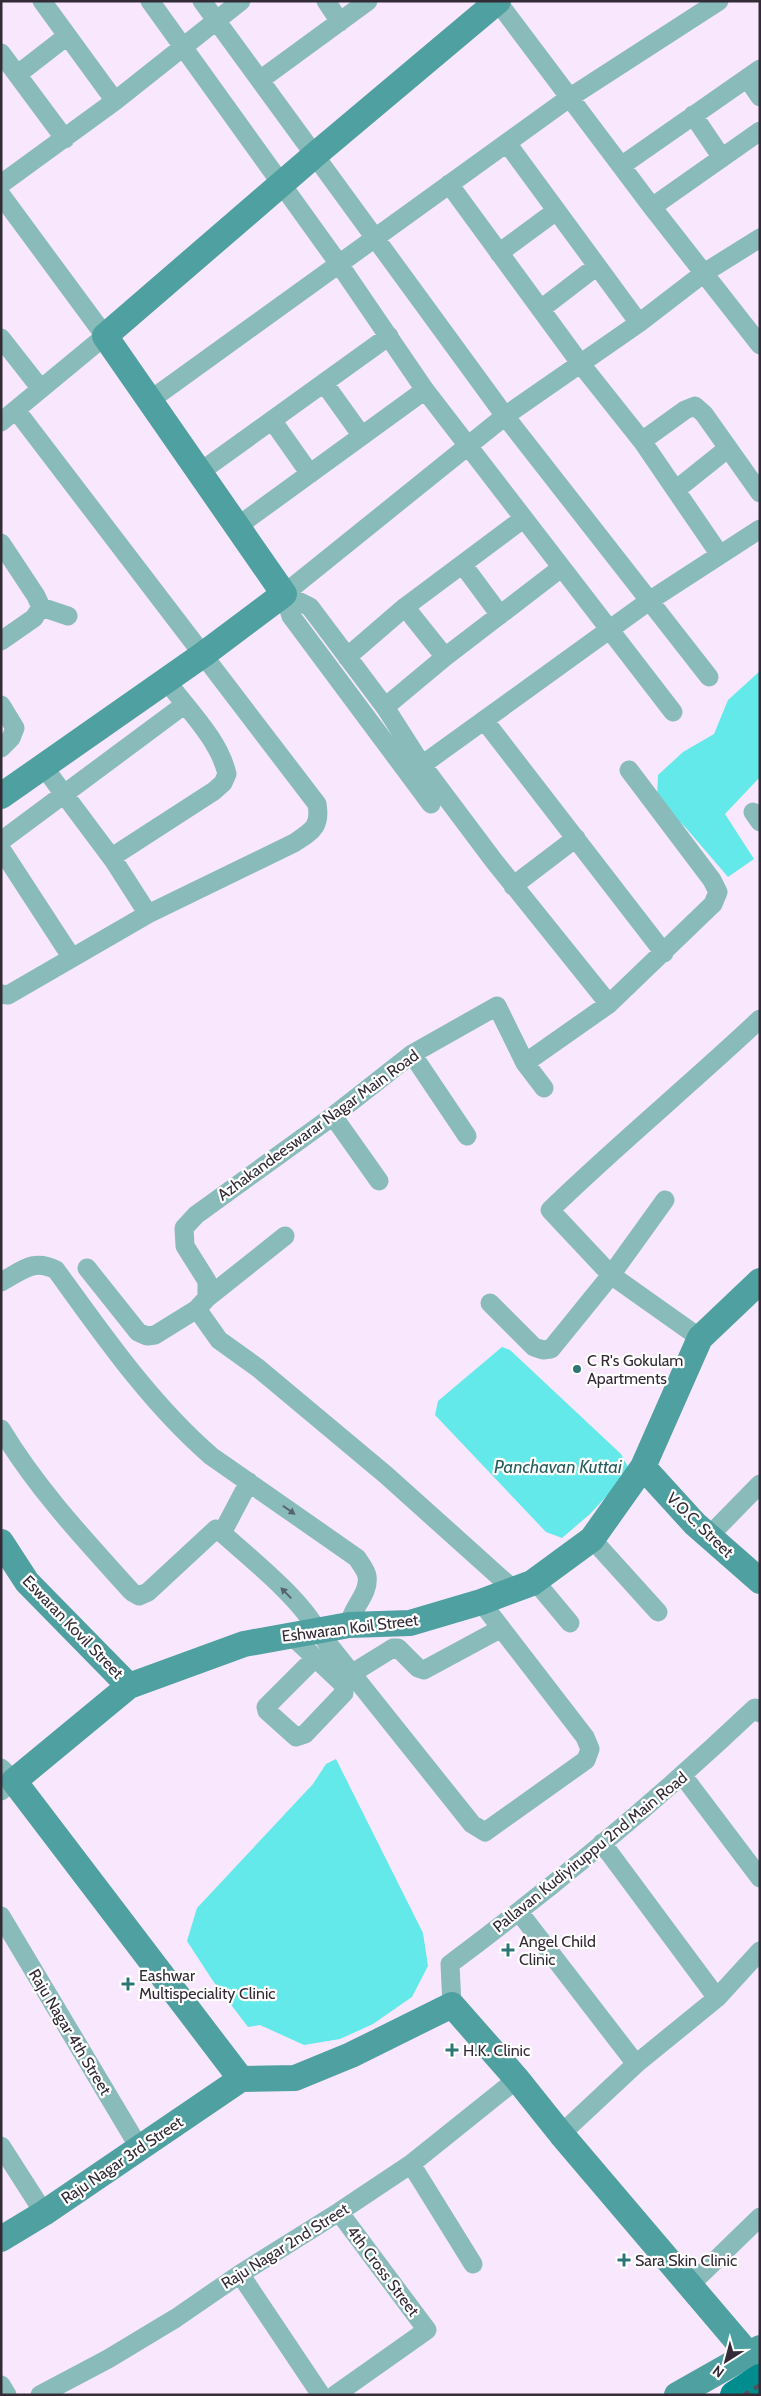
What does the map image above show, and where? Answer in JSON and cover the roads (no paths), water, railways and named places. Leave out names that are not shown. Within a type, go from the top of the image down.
[{"type":"main road","points":[[734,2395],[757,2363]]},
{"type":"street","points":[[42,1],[116,101]]},
{"type":"street","points":[[150,1],[339,264],[425,390],[673,712]]},
{"type":"street","points":[[202,1],[316,154],[506,416],[709,677]]},
{"type":"street","points":[[1,184],[116,101],[241,1]]},
{"type":"street","points":[[326,1],[340,22]]},
{"type":"street","points":[[260,80],[368,1]]},
{"type":"street","points":[[1,422],[105,336],[316,154],[498,1],[652,207],[760,345]]},
{"type":"street","points":[[149,401],[569,98],[719,1]]},
{"type":"street","points":[[18,74],[67,36]]},
{"type":"street","points":[[1,53],[65,139]]},
{"type":"street","points":[[621,166],[753,74],[760,97]]},
{"type":"street","points":[[693,116],[722,158]]},
{"type":"street","points":[[652,207],[760,131]]},
{"type":"street","points":[[507,143],[639,323]]},
{"type":"street","points":[[449,184],[580,363],[642,441],[720,556]]},
{"type":"street","points":[[1,195],[105,336],[238,526],[284,594],[290,616],[431,804]]},
{"type":"street","points":[[500,253],[556,211]]},
{"type":"street","points":[[1,796],[204,654],[284,594],[506,416],[639,323],[704,273],[760,238]]},
{"type":"street","points":[[541,309],[597,266]]},
{"type":"street","points":[[200,472],[388,336]]},
{"type":"street","points":[[1,338],[41,389]]},
{"type":"street","points":[[324,383],[362,436]]},
{"type":"street","points":[[238,526],[425,390]]},
{"type":"street","points":[[642,441],[685,410],[695,406],[704,414],[760,493]]},
{"type":"street","points":[[1,994],[8,995],[148,914],[294,843],[312,830],[320,817],[317,804],[16,410]]},
{"type":"street","points":[[272,420],[310,474]]},
{"type":"street","points":[[676,489],[727,449]]},
{"type":"street","points":[[347,657],[405,607],[523,519]]},
{"type":"street","points":[[422,765],[649,601],[760,529]]},
{"type":"street","points":[[1,543],[36,596],[41,607],[68,616]]},
{"type":"street","points":[[463,565],[500,615]]},
{"type":"street","points":[[385,707],[445,657],[561,568]]},
{"type":"street","points":[[284,594],[310,606],[385,707],[422,765],[513,886],[609,1004]]},
{"type":"street","points":[[1,641],[34,618],[41,607]]},
{"type":"street","points":[[405,607],[445,657]]},
{"type":"street","points":[[112,858],[214,791],[223,783],[227,774],[224,761],[214,744],[166,680]]},
{"type":"street","points":[[1,841],[184,705]]},
{"type":"street","points":[[1,706],[15,728],[11,738],[1,748]]},
{"type":"street","points":[[484,720],[664,953]]},
{"type":"street","points":[[43,766],[112,858],[148,914]]},
{"type":"street","points":[[544,1088],[524,1063],[609,1004],[713,904],[718,892],[712,880],[630,770]]},
{"type":"street","points":[[513,886],[576,838]]},
{"type":"street","points":[[1,849],[72,958]]},
{"type":"street","name":"Azhakandeeswarar Nagar Main Road","points":[[524,1063],[497,1006],[412,1054],[333,1116],[196,1214],[184,1228],[185,1246],[207,1281],[202,1304],[218,1340],[258,1368],[378,1469],[570,1623]]},
{"type":"street","points":[[760,1019],[708,1068],[602,1159],[550,1210],[611,1275],[700,1338],[760,1281]]},
{"type":"street","points":[[412,1054],[467,1136]]},
{"type":"street","points":[[333,1116],[379,1182]]},
{"type":"street","points":[[490,1303],[534,1348],[543,1350],[551,1348],[611,1275],[665,1200]]},
{"type":"street","points":[[87,1268],[138,1332],[147,1336],[155,1335],[202,1304],[285,1236]]},
{"type":"street","points":[[1,1282],[33,1265],[44,1264],[56,1270],[117,1354],[192,1439],[249,1482],[357,1558],[367,1576],[364,1593],[350,1616],[349,1625]]},
{"type":"street","name":"Eshwaran Koil Street","points":[[6,1780],[129,1686],[244,1644],[349,1625],[410,1623],[481,1602],[524,1586],[592,1539],[643,1467],[700,1338]]},
{"type":"street","points":[[1,1429],[19,1458],[70,1523],[132,1592],[139,1596],[148,1592],[216,1529],[222,1533],[266,1572],[311,1619],[317,1630],[472,1824],[485,1832],[586,1760],[590,1749],[585,1737],[481,1602]]},
{"type":"street","name":"V.O.C. Street","points":[[643,1467],[709,1536],[756,1570]]},
{"type":"street","points":[[222,1533],[249,1482]]},
{"type":"street","points":[[709,1536],[760,1484]]},
{"type":"street","points":[[592,1539],[658,1612]]},
{"type":"street","name":"Eswaran Kovil Street","points":[[1,1542],[27,1582],[129,1686]]},
{"type":"street","points":[[352,1674],[393,1648],[398,1648],[418,1668],[424,1670],[500,1628]]},
{"type":"street","points":[[291,1635],[315,1658]]},
{"type":"street","name":"Pallavan Kudiyiruppu 2nd Main Road","points":[[452,2005],[450,1964],[519,1912],[602,1844],[758,1710]]},
{"type":"street","points":[[683,1776],[760,1878]]},
{"type":"street","points":[[6,1780],[241,2079],[295,2078],[351,2055],[452,2005],[518,2079],[561,2134],[757,2363],[677,2395]]},
{"type":"street","points":[[602,1844],[717,1998]]},
{"type":"street","points":[[519,1912],[636,2064]]},
{"type":"street","name":"Raju Nagar 4th Street","points":[[1,1916],[140,2148]]},
{"type":"street","points":[[561,2134],[636,2064],[717,1998],[760,1951]]},
{"type":"street","name":"Raju Nagar 3rd Street","points":[[1,2239],[44,2213],[241,2079]]},
{"type":"street","name":"Raju Nagar 2nd Street","points":[[40,2395],[108,2359],[176,2318],[240,2274],[412,2164],[518,2079]]},
{"type":"street","points":[[1,2146],[44,2213]]},
{"type":"street","points":[[412,2164],[473,2264]]},
{"type":"street","name":"4th Cross Street","points":[[335,2395],[427,2330],[339,2212]]},
{"type":"street","points":[[690,2285],[760,2217]]},
{"type":"street","points":[[240,2274],[321,2395]]},
{"type":"street","points":[[1,2385],[7,2395]]},
{"type":"water","points":[[760,671],[760,777],[725,814],[754,859],[728,877],[686,828],[657,799],[658,775],[683,752],[714,734],[728,700]]},
{"type":"water","name":"Panchavan Kuttai","points":[[502,1347],[510,1350],[621,1454],[628,1467],[613,1489],[590,1514],[562,1538],[546,1532],[435,1415],[438,1401]]},
{"type":"water","points":[[336,1759],[423,1933],[428,1966],[412,1997],[373,2024],[340,2039],[304,2045],[260,2025],[248,2027],[213,1981],[187,1941],[197,1908],[313,1784],[326,1764]]},
{"type":"railway","points":[[744,2395],[760,2385]]},
{"type":"place","name":"C R's Gokulam Apartments","points":[[577,1369]]},
{"type":"place","name":"Angel Child Clinic","points":[[508,1950]]},
{"type":"place","name":"Eashwar Multispeciality Clinic","points":[[128,1984]]},
{"type":"place","name":"H.K. Clinic","points":[[452,2050]]},
{"type":"place","name":"Sara Skin Clinic","points":[[624,2260]]}]
